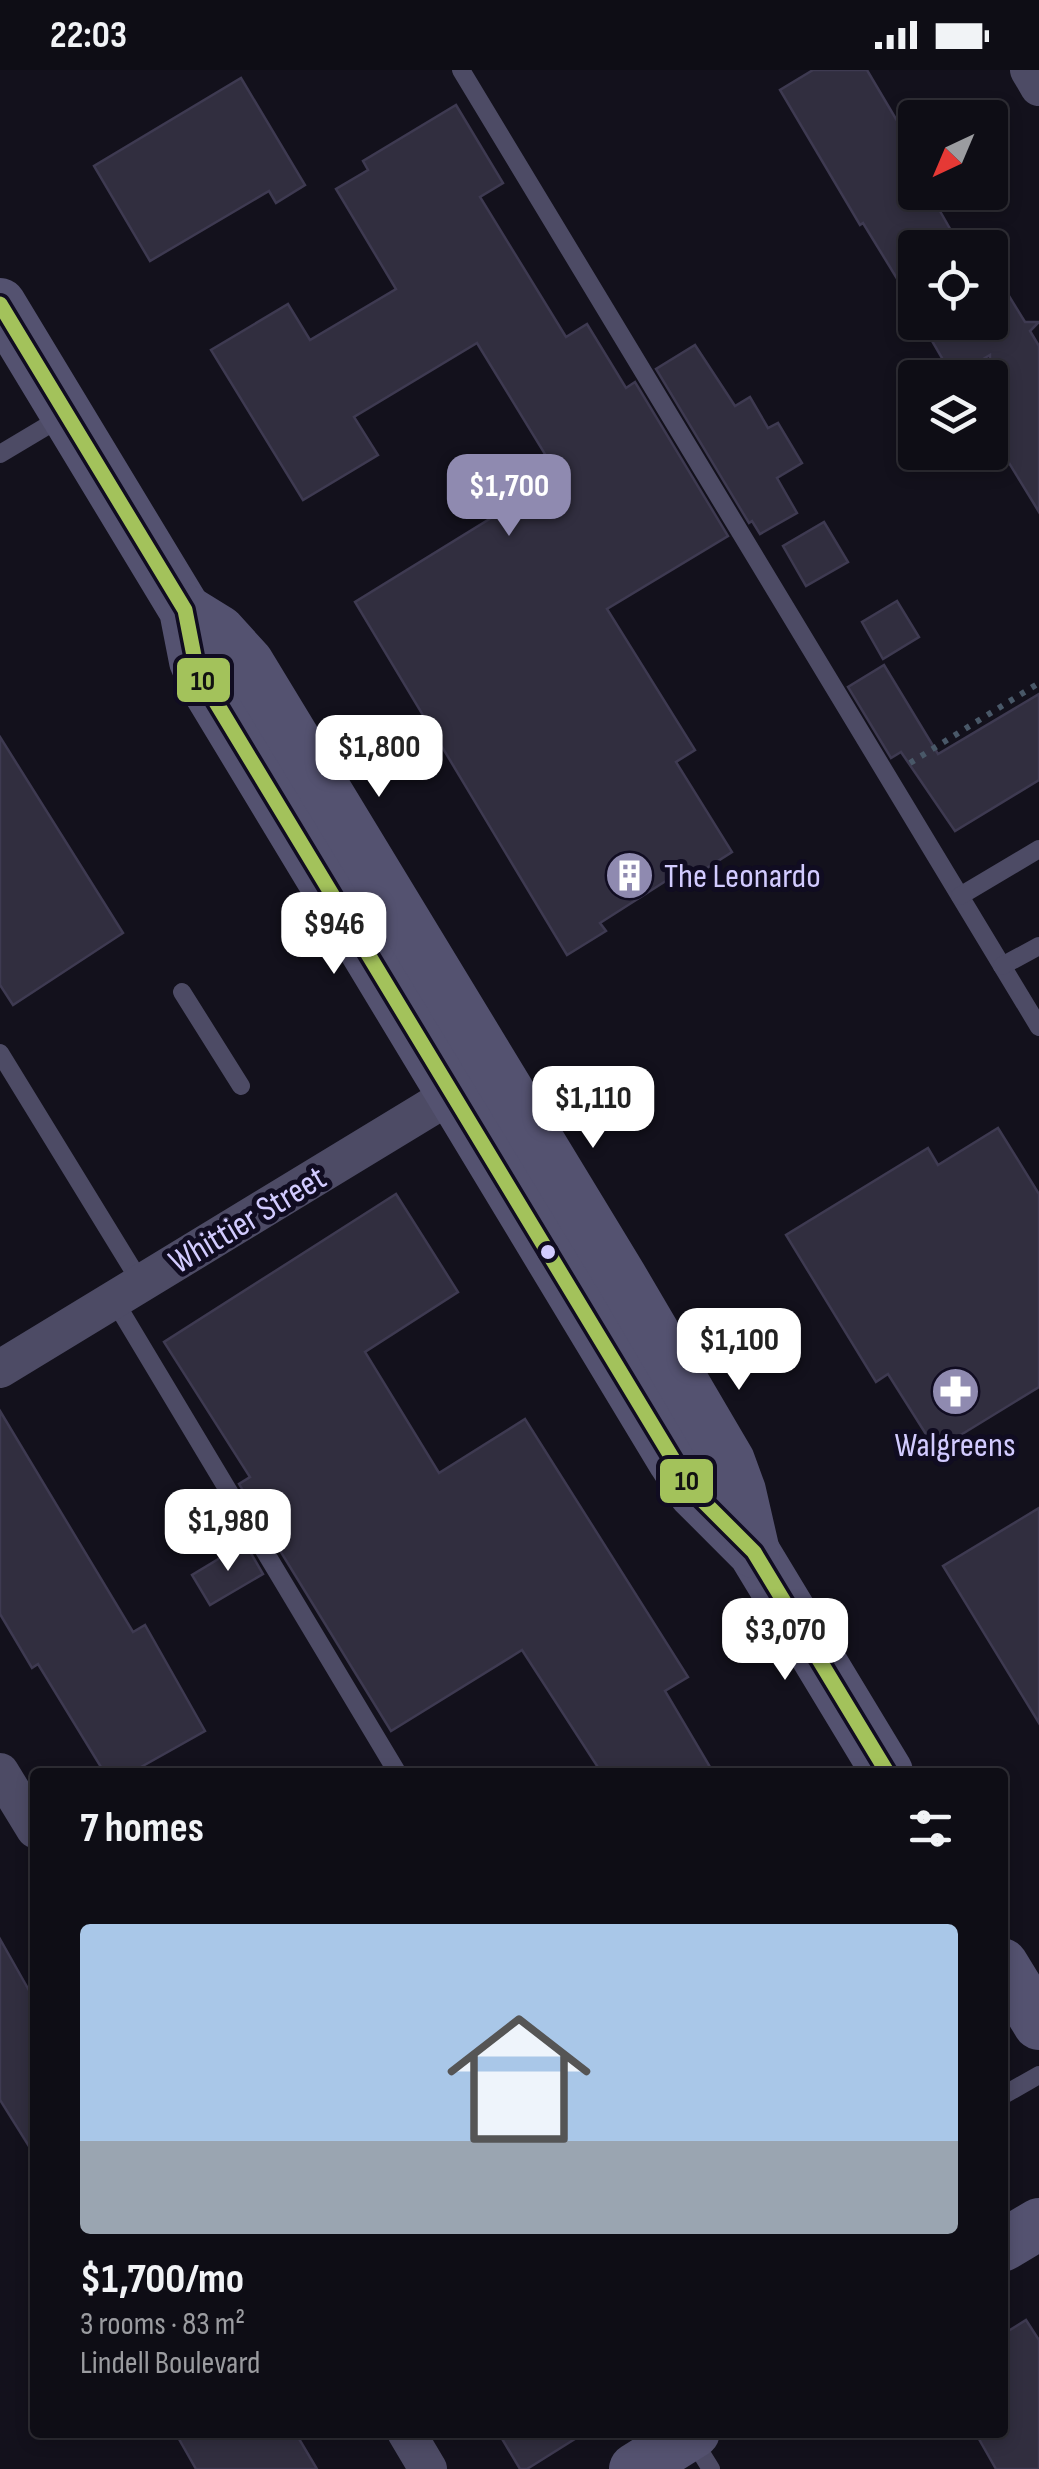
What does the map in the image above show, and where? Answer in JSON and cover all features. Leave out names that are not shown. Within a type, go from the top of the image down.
[{"type":"main road","points":[[0,304],[184,610],[195,661],[205,684],[473,1082],[684,1476],[694,1492],[754,1552],[885,1768]]},
{"type":"main road","points":[[1008,1974],[1039,2024]]},
{"type":"main road","points":[[1008,2242],[1039,2224]]},
{"type":"main road","points":[[635,2469],[699,2446]]},
{"type":"street","points":[[1029,70],[1039,87]]},
{"type":"street","name":"Whittier Street","points":[[0,1369],[473,1082]]},
{"type":"street","points":[[0,1772],[30,1821]]},
{"type":"street","points":[[410,2438],[428,2469]]},
{"type":"lane","points":[[461,70],[1039,1027]]},
{"type":"lane","points":[[0,454],[67,414]]},
{"type":"lane","points":[[960,896],[1039,849]]},
{"type":"lane","points":[[1002,966],[1039,946]]},
{"type":"lane","points":[[182,992],[241,1086]]},
{"type":"lane","points":[[0,1052],[127,1291],[395,1768]]},
{"type":"lane","points":[[1008,2093],[1039,2075]]},
{"type":"path","points":[[888,776],[1039,683]]},
{"type":"building","points":[[813,70],[867,70],[898,122],[898,210],[939,210],[951,230],[898,230],[898,280],[863,223],[860,225],[780,90]]},
{"type":"building","points":[[241,78],[305,185],[276,203],[269,191],[150,261],[94,166]]},
{"type":"building","points":[[456,105],[503,183],[480,197],[566,337],[587,324],[626,388],[635,382],[728,536],[607,609],[695,750],[676,762],[732,852],[688,880],[683,870],[600,923],[606,931],[567,955],[355,602],[491,518],[476,495],[545,454],[477,343],[354,417],[378,455],[303,500],[211,350],[288,304],[310,340],[396,289],[336,189],[368,170],[363,161]]},
{"type":"building","points":[[1008,294],[1025,322],[1039,322],[1030,331],[1039,346],[1039,512],[1008,461],[1008,360],[990,360],[990,355],[982,360],[943,360],[931,340],[1008,340]]},
{"type":"building","points":[[695,345],[735,406],[750,397],[768,428],[778,423],[802,463],[777,478],[797,513],[760,534],[752,521],[749,523],[656,369]]},
{"type":"building","points":[[824,522],[848,562],[806,586],[783,546]]},
{"type":"building","points":[[897,601],[919,637],[883,659],[862,622]]},
{"type":"building","points":[[884,665],[938,754],[1039,694],[1039,780],[955,831],[901,752],[891,758],[848,687]]},
{"type":"building","points":[[0,737],[123,933],[13,1005],[0,985]]},
{"type":"building","name":"Walgreens","points":[[998,1128],[1039,1194],[1039,1387],[936,1450],[888,1374],[876,1382],[786,1235],[928,1148],[938,1165]]},
{"type":"building","points":[[396,1194],[458,1292],[365,1352],[439,1473],[525,1419],[688,1677],[665,1691],[711,1768],[598,1768],[522,1650],[391,1731],[239,1484],[250,1477],[164,1342]]},
{"type":"building","points":[[0,1411],[133,1632],[145,1625],[205,1731],[139,1768],[102,1768],[38,1664],[32,1668],[0,1614]]},
{"type":"building","points":[[1039,1508],[1039,1723],[943,1566]]},
{"type":"building","points":[[245,1543],[263,1574],[210,1605],[192,1575]]},
{"type":"building","points":[[0,1939],[30,1992],[30,2148],[0,2100]]},
{"type":"building","points":[[1026,2320],[1039,2340],[1039,2469],[996,2469],[978,2438],[1008,2438],[1008,2331]]},
{"type":"building","points":[[178,2438],[299,2438],[317,2469],[196,2469]]},
{"type":"building","points":[[502,2438],[576,2438],[527,2469],[520,2469]]},
{"type":"transit line","name":"10","points":[[0,304],[185,610],[195,661],[205,684],[674,1461],[694,1492],[754,1552],[885,1768]]},
{"type":"place","name":"The Leonardo","points":[[629,875]]},
{"type":"place","name":"Walgreens","points":[[955,1392]]}]
